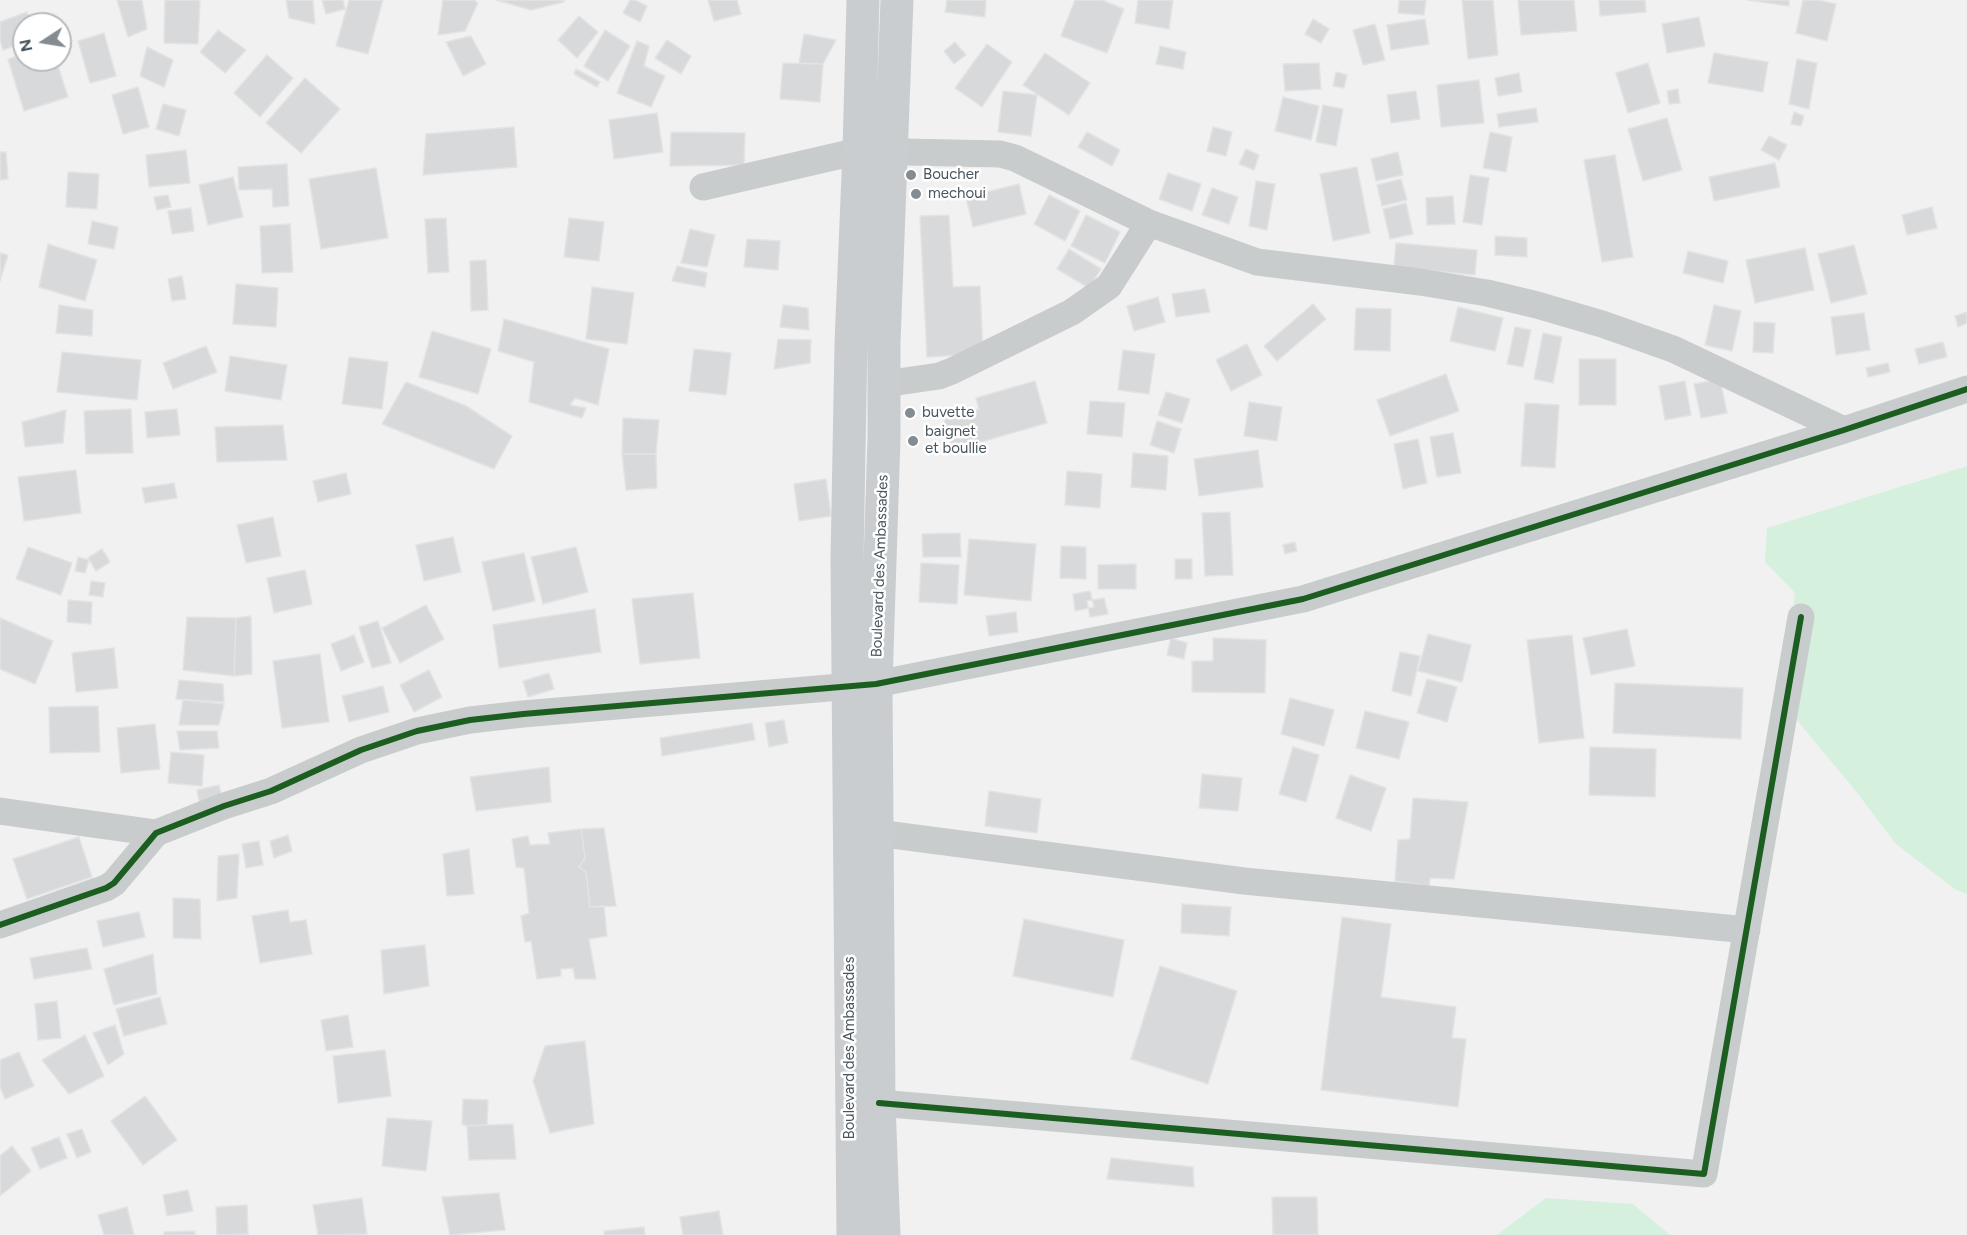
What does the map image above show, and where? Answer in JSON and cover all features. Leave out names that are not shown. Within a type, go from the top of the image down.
[{"type":"main road","name":"Boulevard des Ambassades","points":[[863,0],[849,438],[862,686],[877,833],[879,1104],[884,1219]]},
{"type":"main road","name":"Boulevard des Ambassades","points":[[853,1235],[862,686],[884,438],[884,343],[897,0]]},
{"type":"street","points":[[703,187],[859,151],[994,154],[1015,158],[1149,223],[1257,262],[1420,282],[1487,293],[1602,324],[1673,349],[1844,430]]},
{"type":"street","points":[[884,384],[952,372],[1072,312],[1109,286],[1149,223]]},
{"type":"street","points":[[0,925],[106,888],[114,883],[156,833],[224,806],[271,791],[361,750],[417,731],[470,720],[862,686],[1303,599],[1844,430],[1967,389]]},
{"type":"street","points":[[879,1104],[1704,1174],[1801,617]]},
{"type":"street","points":[[0,812],[156,833]]},
{"type":"street","points":[[877,833],[1244,881],[1747,930]]},
{"type":"green space","points":[[1967,466],[1967,894],[1956,890],[1896,844],[1781,701],[1795,593],[1765,562],[1767,528]]},
{"type":"green space","points":[[1546,1198],[1633,1204],[1670,1235],[1497,1235]]},
{"type":"building","points":[[117,0],[142,0],[147,29],[128,37]]},
{"type":"building","points":[[165,0],[200,0],[198,44],[164,43]]},
{"type":"building","points":[[286,0],[313,0],[315,24],[289,18]]},
{"type":"building","points":[[322,0],[343,0],[345,9],[326,14]]},
{"type":"building","points":[[349,0],[383,0],[368,54],[336,46]]},
{"type":"building","points":[[443,0],[474,0],[478,3],[465,31],[438,35]]},
{"type":"building","points":[[496,0],[564,0],[564,2],[531,10]]},
{"type":"building","points":[[630,0],[647,6],[640,22],[623,13]]},
{"type":"building","points":[[708,0],[737,0],[741,14],[714,21]]},
{"type":"building","points":[[947,0],[986,0],[985,17],[945,12]]},
{"type":"building","points":[[1075,0],[1102,0],[1124,9],[1107,53],[1061,36]]},
{"type":"building","points":[[1138,0],[1173,0],[1169,29],[1135,23]]},
{"type":"building","points":[[1399,0],[1426,0],[1424,15],[1398,13]]},
{"type":"building","points":[[1462,0],[1493,0],[1498,55],[1468,59]]},
{"type":"building","points":[[1518,0],[1574,0],[1577,31],[1521,35]]},
{"type":"building","points":[[1599,0],[1645,0],[1646,12],[1600,16]]},
{"type":"building","points":[[1747,0],[1789,0],[1789,6]]},
{"type":"building","points":[[1803,0],[1818,0],[1836,4],[1827,41],[1796,33]]},
{"type":"building","points":[[579,16],[598,32],[577,58],[558,40]]},
{"type":"building","points":[[1699,17],[1705,46],[1667,53],[1662,24]]},
{"type":"building","points":[[12,18],[12,47],[3,50],[0,40],[0,22]]},
{"type":"building","points":[[1313,19],[1329,29],[1321,43],[1305,34]]},
{"type":"building","points":[[1425,19],[1429,44],[1391,50],[1387,25]]},
{"type":"building","points":[[1375,24],[1385,60],[1363,65],[1353,30]]},
{"type":"building","points":[[218,30],[246,50],[225,73],[200,52]]},
{"type":"building","points":[[605,30],[630,46],[608,81],[584,66]]},
{"type":"building","points":[[104,33],[116,76],[90,83],[78,41]]},
{"type":"building","points":[[804,34],[836,40],[823,64],[799,63]]},
{"type":"building","points":[[471,36],[486,64],[463,76],[446,42]]},
{"type":"building","points":[[667,40],[691,56],[681,74],[655,58]]},
{"type":"building","points":[[637,41],[649,46],[644,66],[665,76],[651,107],[617,93]]},
{"type":"building","points":[[955,42],[966,55],[954,64],[944,51]]},
{"type":"building","points":[[987,44],[1012,62],[982,107],[955,88]]},
{"type":"building","points":[[1160,46],[1186,52],[1183,69],[1156,64]]},
{"type":"building","points":[[147,47],[173,60],[164,87],[140,76]]},
{"type":"building","points":[[1045,53],[1090,83],[1069,115],[1023,85]]},
{"type":"building","points":[[1714,53],[1768,62],[1763,92],[1708,83]]},
{"type":"building","points":[[267,55],[293,78],[260,117],[234,93]]},
{"type":"building","points":[[12,58],[12,72],[8,59]]},
{"type":"building","points":[[1797,59],[1817,63],[1809,109],[1789,104]]},
{"type":"building","points":[[783,63],[823,64],[820,102],[780,99]]},
{"type":"building","points":[[1319,63],[1321,89],[1285,91],[1283,64]]},
{"type":"building","points":[[1648,63],[1660,103],[1628,113],[1616,73]]},
{"type":"building","points":[[576,69],[600,82],[597,87],[574,74]]},
{"type":"building","points":[[12,72],[60,72],[68,97],[24,111]]},
{"type":"building","points":[[1336,72],[1347,75],[1344,88],[1333,86]]},
{"type":"building","points":[[1519,73],[1522,92],[1498,96],[1495,78]]},
{"type":"building","points":[[305,78],[340,109],[301,153],[266,123]]},
{"type":"building","points":[[1479,80],[1484,123],[1441,127],[1437,85]]},
{"type":"building","points":[[138,87],[149,127],[123,134],[112,95]]},
{"type":"building","points":[[1678,89],[1680,103],[1669,104],[1667,91]]},
{"type":"building","points":[[1003,91],[1037,95],[1031,136],[998,132]]},
{"type":"building","points":[[1416,91],[1420,119],[1391,123],[1387,95]]},
{"type":"building","points":[[1283,97],[1319,106],[1311,140],[1275,131]]},
{"type":"building","points":[[163,104],[186,110],[179,136],[156,129]]},
{"type":"building","points":[[1323,105],[1343,109],[1336,146],[1316,142]]},
{"type":"building","points":[[1536,108],[1538,122],[1499,127],[1497,114]]},
{"type":"building","points":[[1794,112],[1804,116],[1801,126],[1791,124]]},
{"type":"building","points":[[657,113],[663,152],[614,159],[609,120]]},
{"type":"building","points":[[1667,118],[1682,170],[1643,181],[1628,129]]},
{"type":"building","points":[[514,127],[517,167],[423,175],[426,134]]},
{"type":"building","points":[[1213,127],[1232,132],[1226,156],[1207,151]]},
{"type":"building","points":[[671,132],[745,133],[744,165],[670,166]]},
{"type":"building","points":[[1087,132],[1120,150],[1112,166],[1078,147]]},
{"type":"building","points":[[1490,132],[1512,137],[1506,172],[1483,168]]},
{"type":"building","points":[[1769,136],[1787,145],[1779,160],[1761,150]]},
{"type":"building","points":[[1246,149],[1259,155],[1254,170],[1239,164]]},
{"type":"building","points":[[186,150],[190,183],[149,187],[146,155]]},
{"type":"building","points":[[0,152],[6,152],[8,179],[0,180]]},
{"type":"building","points":[[1398,152],[1403,175],[1376,181],[1371,159]]},
{"type":"building","points":[[1615,155],[1633,257],[1602,262],[1584,160]]},
{"type":"building","points":[[1775,163],[1780,187],[1714,201],[1709,177]]},
{"type":"building","points":[[287,164],[289,206],[273,207],[272,189],[239,190],[238,167]]},
{"type":"building","points":[[1357,167],[1370,233],[1333,241],[1320,174]]},
{"type":"building","points":[[376,168],[388,238],[321,249],[309,179]]},
{"type":"building","points":[[68,172],[99,174],[97,209],[66,207]]},
{"type":"building","points":[[1168,173],[1201,184],[1192,211],[1159,199]]},
{"type":"building","points":[[1470,175],[1489,178],[1482,225],[1463,222]]},
{"type":"building","points":[[233,177],[243,217],[208,225],[199,185]]},
{"type":"building","points":[[1401,179],[1407,200],[1382,206],[1377,185]]},
{"type":"building","points":[[1256,181],[1275,184],[1267,230],[1249,226]]},
{"type":"building","points":[[1019,184],[1026,214],[973,227],[966,197]]},
{"type":"building","points":[[1212,188],[1238,197],[1229,224],[1202,215]]},
{"type":"building","points":[[168,195],[171,207],[157,210],[154,197]]},
{"type":"building","points":[[1049,195],[1080,211],[1065,241],[1034,224]]},
{"type":"building","points":[[1453,196],[1455,224],[1427,225],[1426,198]]},
{"type":"building","points":[[1406,203],[1413,234],[1390,239],[1383,209]]},
{"type":"building","points":[[1932,207],[1937,228],[1907,235],[1902,215]]},
{"type":"building","points":[[191,208],[194,231],[172,234],[168,211]]},
{"type":"building","points":[[949,215],[953,287],[980,286],[983,354],[927,357],[920,216]]},
{"type":"building","points":[[1086,215],[1120,232],[1105,263],[1071,246]]},
{"type":"building","points":[[446,218],[449,272],[428,273],[425,219]]},
{"type":"building","points":[[569,218],[604,222],[599,261],[564,257]]},
{"type":"building","points":[[92,221],[118,227],[114,249],[88,244]]},
{"type":"building","points":[[290,224],[293,272],[262,273],[260,226]]},
{"type":"building","points":[[690,229],[715,235],[707,267],[681,263]]},
{"type":"building","points":[[1495,236],[1527,238],[1527,257],[1495,255]]},
{"type":"building","points":[[747,239],[780,241],[778,270],[744,267]]},
{"type":"building","points":[[1396,243],[1477,250],[1475,275],[1394,267]]},
{"type":"building","points":[[48,244],[97,260],[85,301],[39,287]]},
{"type":"building","points":[[1854,245],[1867,294],[1831,303],[1818,254]]},
{"type":"building","points":[[1805,248],[1814,290],[1755,303],[1746,260]]},
{"type":"building","points":[[1069,249],[1101,269],[1089,288],[1057,269]]},
{"type":"building","points":[[1688,251],[1728,261],[1723,283],[1683,273]]},
{"type":"building","points":[[0,253],[8,255],[0,281]]},
{"type":"building","points":[[486,260],[488,310],[471,311],[470,261]]},
{"type":"building","points":[[677,266],[707,273],[705,287],[672,281]]},
{"type":"building","points":[[182,276],[186,299],[172,301],[168,279]]},
{"type":"building","points":[[236,284],[278,288],[276,327],[233,324]]},
{"type":"building","points":[[592,287],[634,293],[627,344],[586,339]]},
{"type":"building","points":[[1205,289],[1210,312],[1176,317],[1172,294]]},
{"type":"building","points":[[1158,297],[1165,322],[1134,331],[1127,306]]},
{"type":"building","points":[[1313,304],[1326,319],[1277,361],[1264,346]]},
{"type":"building","points":[[59,305],[93,310],[92,336],[56,333]]},
{"type":"building","points":[[783,305],[808,308],[809,330],[780,327]]},
{"type":"building","points":[[1714,305],[1741,311],[1732,351],[1705,345]]},
{"type":"building","points":[[1458,307],[1503,318],[1495,351],[1450,341]]},
{"type":"building","points":[[1356,308],[1391,309],[1390,351],[1354,350]]},
{"type":"building","points":[[1967,312],[1967,323],[1958,327],[1955,316]]},
{"type":"building","points":[[1864,313],[1870,350],[1836,355],[1831,317]]},
{"type":"building","points":[[504,319],[609,349],[598,405],[575,398],[570,405],[586,408],[582,418],[529,402],[534,362],[498,351]]},
{"type":"building","points":[[1754,322],[1775,323],[1773,353],[1753,352]]},
{"type":"building","points":[[1515,327],[1531,330],[1523,367],[1507,364]]},
{"type":"building","points":[[432,331],[491,349],[478,394],[419,377]]},
{"type":"building","points":[[1543,333],[1562,337],[1553,383],[1534,379]]},
{"type":"building","points":[[778,339],[811,340],[810,363],[774,369]]},
{"type":"building","points":[[1943,342],[1947,357],[1919,364],[1915,349]]},
{"type":"building","points":[[1247,344],[1262,375],[1231,391],[1216,360]]},
{"type":"building","points":[[206,346],[217,372],[173,389],[163,363]]},
{"type":"building","points":[[694,349],[731,353],[726,395],[689,391]]},
{"type":"building","points":[[1123,350],[1155,354],[1149,394],[1118,390]]},
{"type":"building","points":[[62,352],[141,360],[137,400],[57,392]]},
{"type":"building","points":[[230,356],[287,365],[281,400],[225,391]]},
{"type":"building","points":[[349,357],[388,362],[382,409],[342,404]]},
{"type":"building","points":[[1579,359],[1616,359],[1616,405],[1579,405]]},
{"type":"building","points":[[1888,363],[1890,372],[1868,377],[1866,368]]},
{"type":"building","points":[[1446,374],[1459,411],[1390,436],[1377,400]]},
{"type":"building","points":[[1720,379],[1727,413],[1701,418],[1694,384]]},
{"type":"building","points":[[1035,381],[1047,423],[953,450],[944,419],[979,409],[976,398]]},
{"type":"building","points":[[1685,381],[1691,415],[1665,420],[1659,386]]},
{"type":"building","points":[[406,382],[466,406],[512,436],[494,469],[382,424]]},
{"type":"building","points":[[1166,392],[1190,399],[1182,423],[1158,415]]},
{"type":"building","points":[[1090,401],[1125,403],[1122,437],[1087,434]]},
{"type":"building","points":[[1249,402],[1282,407],[1277,441],[1244,436]]},
{"type":"building","points":[[1525,403],[1559,405],[1555,468],[1521,466]]},
{"type":"building","points":[[131,409],[133,453],[86,454],[84,411]]},
{"type":"building","points":[[177,409],[180,435],[147,438],[145,412]]},
{"type":"building","points":[[66,410],[63,443],[25,447],[22,422]]},
{"type":"building","points":[[623,418],[659,420],[656,454],[622,454]]},
{"type":"building","points":[[1157,421],[1181,429],[1174,453],[1150,445]]},
{"type":"building","points":[[283,425],[287,460],[217,462],[215,427]]},
{"type":"building","points":[[1453,433],[1461,473],[1437,477],[1430,437]]},
{"type":"building","points":[[1418,439],[1427,483],[1403,489],[1394,444]]},
{"type":"building","points":[[1258,450],[1263,487],[1199,496],[1194,459]]},
{"type":"building","points":[[1133,453],[1168,456],[1166,490],[1131,487]]},
{"type":"building","points":[[622,454],[656,454],[657,488],[626,490]]},
{"type":"building","points":[[76,470],[81,513],[24,521],[18,477]]},
{"type":"building","points":[[1067,471],[1102,474],[1100,508],[1065,505]]},
{"type":"building","points":[[346,473],[351,494],[318,502],[313,481]]},
{"type":"building","points":[[826,479],[831,516],[799,521],[794,484]]},
{"type":"building","points":[[174,483],[177,498],[145,503],[142,488]]},
{"type":"building","points":[[1230,512],[1233,575],[1205,576],[1202,513]]},
{"type":"building","points":[[273,517],[281,556],[246,563],[237,525]]},
{"type":"building","points":[[960,533],[961,557],[923,557],[922,534]]},
{"type":"building","points":[[453,537],[461,572],[424,581],[416,545]]},
{"type":"building","points":[[969,539],[1036,544],[1031,601],[964,595]]},
{"type":"building","points":[[1295,542],[1297,551],[1285,554],[1283,545]]},
{"type":"building","points":[[1061,546],[1086,547],[1086,579],[1060,578]]},
{"type":"building","points":[[28,547],[72,563],[61,595],[16,579]]},
{"type":"building","points":[[576,547],[588,592],[543,604],[531,557]]},
{"type":"building","points":[[102,549],[110,562],[96,571],[88,558]]},
{"type":"building","points":[[524,553],[535,601],[493,611],[482,562]]},
{"type":"building","points":[[78,557],[89,560],[85,573],[75,571]]},
{"type":"building","points":[[1175,559],[1192,559],[1192,579],[1175,579]]},
{"type":"building","points":[[921,563],[959,565],[957,604],[919,602]]},
{"type":"building","points":[[1136,564],[1136,589],[1098,589],[1098,565]]},
{"type":"building","points":[[305,570],[312,604],[274,613],[267,578]]},
{"type":"building","points":[[91,581],[105,583],[103,597],[89,595]]},
{"type":"building","points":[[1090,591],[1094,607],[1075,611],[1073,594]]},
{"type":"building","points":[[693,593],[700,658],[640,664],[632,599]]},
{"type":"building","points":[[1104,598],[1108,614],[1090,617],[1087,601]]},
{"type":"building","points":[[68,600],[92,602],[91,624],[67,622]]},
{"type":"building","points":[[426,605],[444,639],[400,663],[382,628]]},
{"type":"building","points":[[595,609],[601,652],[499,668],[493,625]]},
{"type":"building","points":[[1016,612],[1018,632],[989,636],[986,616]]},
{"type":"building","points":[[251,616],[252,674],[234,676],[236,618]]},
{"type":"building","points":[[187,617],[236,618],[234,676],[183,670]]},
{"type":"building","points":[[0,618],[53,641],[35,684],[0,669]]},
{"type":"building","points":[[378,621],[391,663],[372,668],[359,627]]},
{"type":"building","points":[[1627,629],[1635,666],[1591,675],[1583,638]]},
{"type":"building","points":[[1428,634],[1471,645],[1462,682],[1418,671]]},
{"type":"building","points":[[354,635],[364,662],[341,671],[331,644]]},
{"type":"building","points":[[1572,635],[1584,738],[1539,743],[1527,640]]},
{"type":"building","points":[[1171,638],[1187,643],[1184,659],[1167,655]]},
{"type":"building","points":[[1213,638],[1266,640],[1265,693],[1192,692],[1192,661],[1213,661]]},
{"type":"building","points":[[114,648],[118,688],[76,692],[72,653]]},
{"type":"building","points":[[1400,652],[1420,656],[1411,696],[1392,691]]},
{"type":"building","points":[[320,654],[329,722],[282,728],[273,661]]},
{"type":"building","points":[[429,670],[442,697],[414,712],[400,685]]},
{"type":"building","points":[[549,673],[554,689],[528,697],[523,681]]},
{"type":"building","points":[[1427,679],[1457,687],[1447,722],[1417,713]]},
{"type":"building","points":[[179,680],[223,684],[224,702],[176,699]]},
{"type":"building","points":[[1615,683],[1743,688],[1741,739],[1613,733]]},
{"type":"building","points":[[383,686],[389,712],[349,722],[342,696]]},
{"type":"building","points":[[1290,698],[1334,710],[1324,746],[1281,734]]},
{"type":"building","points":[[183,700],[224,704],[219,725],[179,725]]},
{"type":"building","points":[[98,706],[100,752],[50,753],[49,707]]},
{"type":"building","points":[[1365,711],[1409,722],[1399,759],[1356,748]]},
{"type":"building","points":[[784,720],[788,743],[769,747],[765,723]]},
{"type":"building","points":[[752,723],[755,740],[662,756],[660,738]]},
{"type":"building","points":[[155,724],[160,769],[121,773],[117,728]]},
{"type":"building","points":[[177,731],[217,731],[219,748],[180,750]]},
{"type":"building","points":[[1293,747],[1319,755],[1306,802],[1279,794]]},
{"type":"building","points":[[1590,747],[1656,749],[1655,797],[1589,795]]},
{"type":"building","points":[[171,752],[204,755],[202,786],[168,783]]},
{"type":"building","points":[[549,767],[551,802],[476,811],[470,777]]},
{"type":"building","points":[[1202,774],[1242,778],[1238,811],[1199,808]]},
{"type":"building","points":[[1350,775],[1386,788],[1371,831],[1336,818]]},
{"type":"building","points":[[219,785],[224,806],[201,811],[197,790]]},
{"type":"building","points":[[989,791],[1041,799],[1037,833],[985,826]]},
{"type":"building","points":[[1413,798],[1468,802],[1454,879],[1430,878],[1429,886],[1395,881],[1398,840],[1410,839]]},
{"type":"building","points":[[604,828],[616,906],[590,907],[586,872],[579,867],[585,858],[581,829]]},
{"type":"building","points":[[581,829],[585,858],[579,867],[586,872],[590,907],[604,906],[607,936],[589,939],[596,979],[575,979],[573,968],[561,969],[561,976],[537,979],[531,941],[525,942],[521,916],[529,913],[524,868],[516,867],[512,839],[528,836],[530,845],[550,844],[548,833]]},
{"type":"building","points":[[288,835],[292,851],[274,858],[270,841]]},
{"type":"building","points":[[79,837],[92,877],[27,899],[13,859]]},
{"type":"building","points":[[259,841],[263,865],[246,868],[242,844]]},
{"type":"building","points":[[469,849],[474,894],[447,896],[443,854]]},
{"type":"building","points":[[239,854],[237,898],[217,901],[218,856]]},
{"type":"building","points":[[173,898],[200,899],[201,939],[173,938]]},
{"type":"building","points":[[1182,904],[1231,907],[1229,936],[1181,933]]},
{"type":"building","points":[[288,910],[290,922],[306,920],[312,954],[260,963],[252,916]]},
{"type":"building","points":[[139,912],[145,937],[103,947],[97,921]]},
{"type":"building","points":[[1342,917],[1391,924],[1381,997],[1456,1007],[1452,1038],[1466,1039],[1458,1107],[1321,1090]]},
{"type":"building","points":[[1024,919],[1124,940],[1113,997],[1013,976]]},
{"type":"building","points":[[425,945],[429,986],[384,994],[381,950]]},
{"type":"building","points":[[87,948],[92,969],[34,979],[30,958]]},
{"type":"building","points":[[153,954],[157,994],[114,1005],[104,969]]},
{"type":"building","points":[[1160,966],[1237,991],[1208,1084],[1131,1059]]},
{"type":"building","points":[[160,997],[167,1024],[124,1036],[116,1009]]},
{"type":"building","points":[[57,1001],[61,1038],[38,1040],[35,1004]]},
{"type":"building","points":[[348,1015],[353,1047],[326,1051],[321,1020]]},
{"type":"building","points":[[115,1025],[124,1054],[108,1065],[93,1033]]},
{"type":"building","points":[[85,1035],[104,1076],[69,1094],[42,1060]]},
{"type":"building","points":[[585,1041],[594,1124],[550,1133],[533,1081],[545,1046]]},
{"type":"building","points":[[385,1050],[391,1096],[338,1103],[333,1056]]},
{"type":"building","points":[[19,1052],[34,1086],[5,1099],[0,1087],[0,1060]]},
{"type":"building","points":[[145,1096],[177,1140],[143,1165],[111,1121]]},
{"type":"building","points":[[463,1099],[488,1100],[487,1125],[462,1124]]},
{"type":"building","points":[[387,1118],[432,1121],[426,1171],[382,1166]]},
{"type":"building","points":[[513,1124],[516,1159],[469,1160],[467,1126]]},
{"type":"building","points":[[82,1129],[91,1152],[77,1158],[67,1134]]},
{"type":"building","points":[[59,1137],[67,1158],[40,1169],[31,1148]]},
{"type":"building","points":[[12,1146],[31,1171],[0,1196],[0,1156]]},
{"type":"building","points":[[1111,1158],[1193,1167],[1194,1187],[1107,1179]]},
{"type":"building","points":[[188,1190],[193,1211],[167,1216],[163,1195]]},
{"type":"building","points":[[499,1193],[505,1230],[450,1235],[442,1197]]},
{"type":"building","points":[[1272,1197],[1317,1197],[1318,1235],[1273,1235]]},
{"type":"building","points":[[362,1198],[367,1234],[318,1235],[313,1205]]},
{"type":"building","points":[[247,1205],[248,1234],[217,1235],[216,1207]]},
{"type":"building","points":[[127,1207],[134,1235],[104,1235],[98,1215]]},
{"type":"building","points":[[719,1211],[723,1235],[683,1235],[680,1217]]},
{"type":"building","points":[[644,1227],[645,1235],[604,1235],[604,1231]]},
{"type":"building","points":[[195,1231],[195,1235],[164,1235],[164,1232]]},
{"type":"cycle path","points":[[0,925],[106,888],[114,883],[156,833],[224,806],[271,791],[361,750],[417,731],[470,720],[523,714],[876,684],[1303,599],[1844,430],[1967,389]]},
{"type":"cycle path","points":[[879,1103],[1704,1174],[1801,617]]},
{"type":"place","name":"Boucher","points":[[911,175]]},
{"type":"place","name":"mechoui","points":[[916,194]]},
{"type":"place","name":"buvette","points":[[910,413]]},
{"type":"place","name":"baignet et boullie","points":[[913,441]]}]
